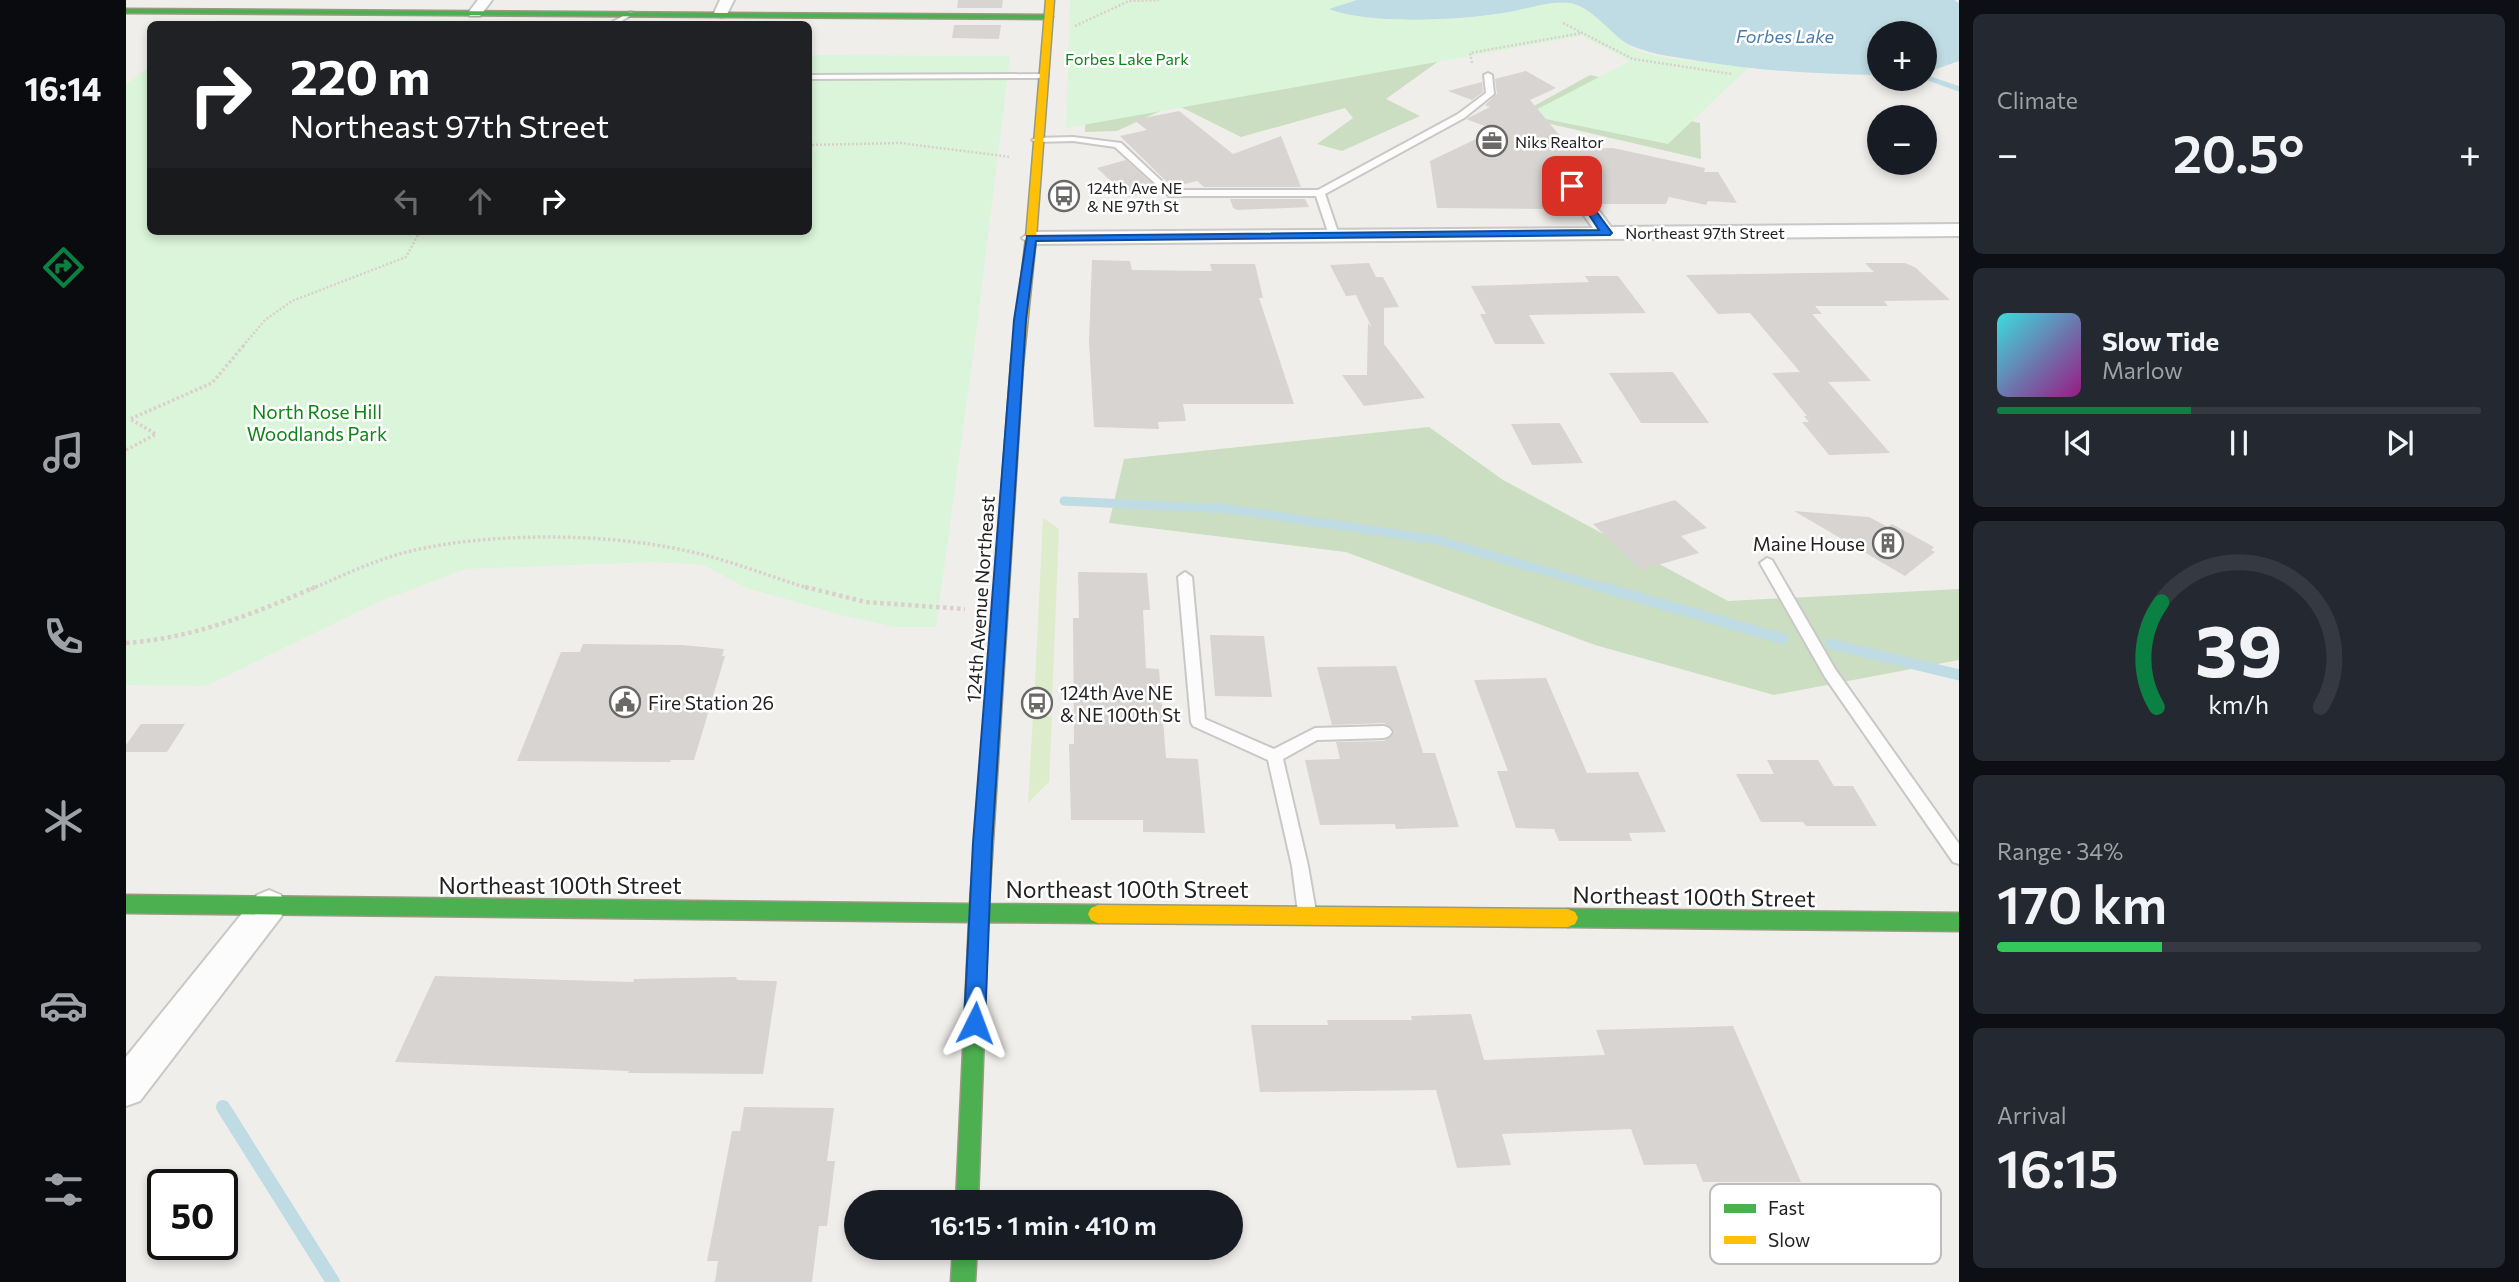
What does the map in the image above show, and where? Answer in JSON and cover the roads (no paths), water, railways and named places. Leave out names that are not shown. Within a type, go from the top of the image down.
[{"type":"street","name":"124th Avenue Northeast","points":[[967,1190],[979,911],[1020,320],[1031,238],[1036,141],[1050,0]]},
{"type":"street","points":[[126,11],[480,6],[560,19],[724,7],[1049,17]]},
{"type":"street","points":[[1560,170],[1606,233]]},
{"type":"street","name":"Northeast 97th Street","points":[[1031,238],[1959,230]]},
{"type":"street","name":"Northeast 100th Street","points":[[126,904],[1307,913],[1959,922]]},
{"type":"street","points":[[128,1082],[269,906]]},
{"type":"street","points":[[963,1282],[964,1260]]},
{"type":"lane","points":[[617,21],[632,13]]},
{"type":"lane","points":[[1036,141],[1073,139],[1118,145],[1169,193],[1320,193],[1461,116],[1490,94],[1488,75]]},
{"type":"lane","points":[[812,78],[1044,76]]},
{"type":"lane","points":[[1320,193],[1334,235]]},
{"type":"lane","points":[[1767,563],[1830,673],[1959,857]]},
{"type":"lane","points":[[1185,577],[1198,722],[1275,756]]},
{"type":"lane","points":[[1275,756],[1315,734],[1384,732]]},
{"type":"lane","points":[[1275,756],[1300,866],[1307,913]]},
{"type":"water","name":"Forbes Lake","points":[[1357,0],[1954,0],[1959,3],[1959,61],[1937,69],[1937,21],[1867,21],[1867,75],[1789,71],[1648,52],[1625,42],[1589,11],[1571,3],[1554,3],[1463,18],[1415,20],[1368,17],[1329,9]]},
{"type":"waterway","points":[[1937,81],[1959,89]]},
{"type":"waterway","points":[[1064,501],[1229,509],[1437,540],[1608,589]]},
{"type":"waterway","points":[[1602,587],[1783,639]]},
{"type":"waterway","points":[[1831,644],[1959,675]]},
{"type":"waterway","points":[[223,1107],[333,1282]]},
{"type":"place","name":"Niks Realtor","points":[[1492,141]]},
{"type":"place","name":"124th Ave NE & NE 97th St","points":[[1064,196]]},
{"type":"place","name":"Maine House","points":[[1888,543]]},
{"type":"place","name":"Fire Station 26","points":[[625,702]]},
{"type":"place","name":"124th Ave NE & NE 100th St","points":[[1037,703]]},
{"type":"park label","name":"Forbes Lake Park","points":[[1127,58]]},
{"type":"park label","name":"North Rose Hill Woodlands Park","points":[[317,422]]}]
